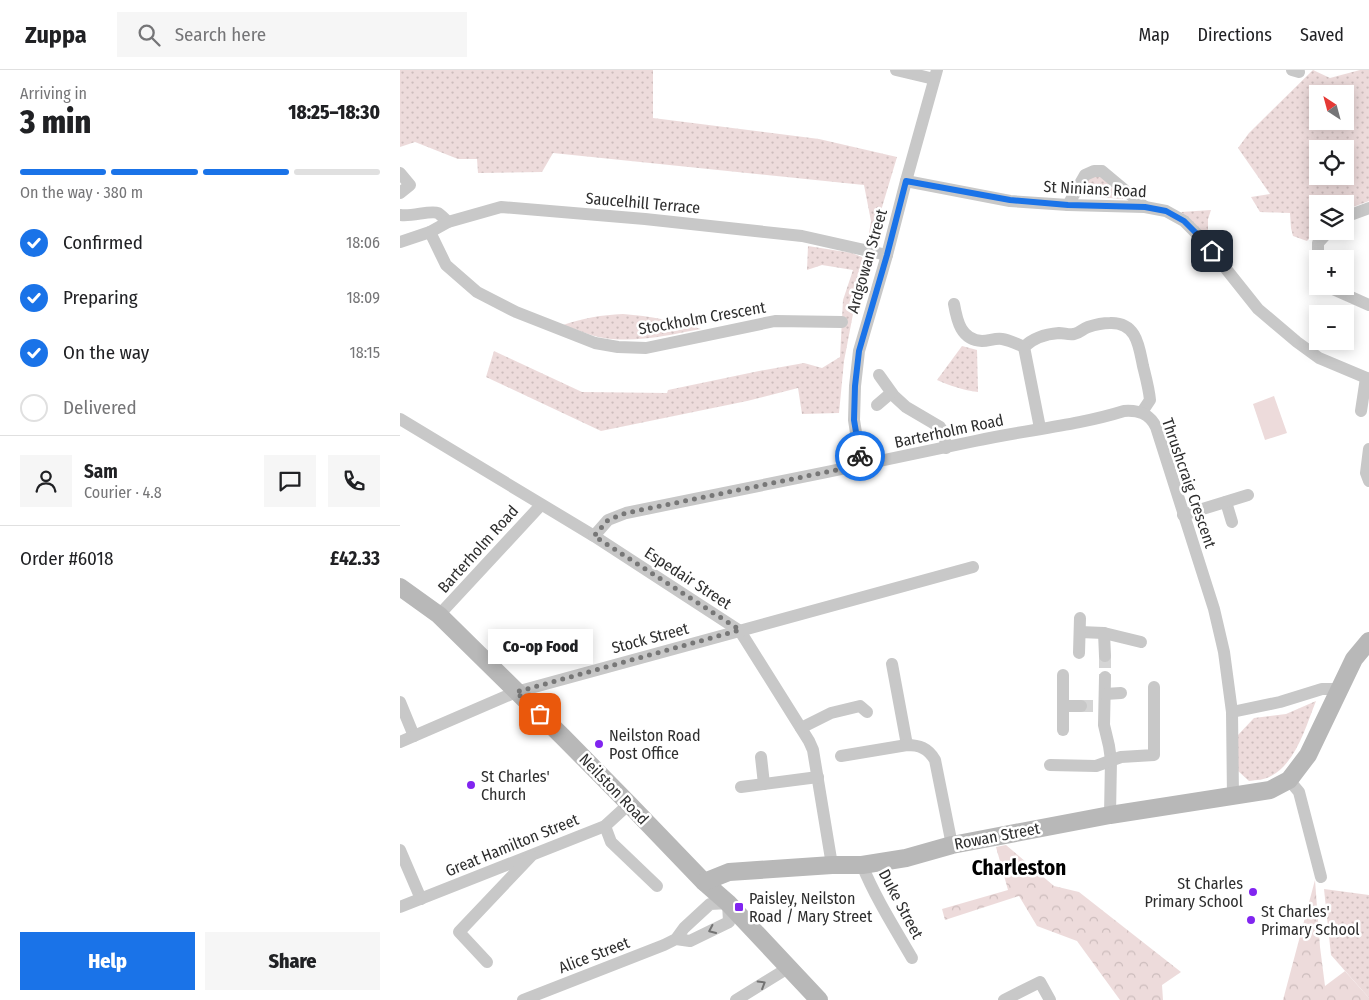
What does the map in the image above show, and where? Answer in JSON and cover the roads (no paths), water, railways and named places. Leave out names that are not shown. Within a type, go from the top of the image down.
[{"type":"street","points":[[896,70],[935,74]]},
{"type":"street","name":"Ardgowan Street","points":[[861,465],[854,420],[855,386],[861,343],[887,255],[935,74]]},
{"type":"street","points":[[1068,205],[1085,175],[1094,171],[1102,172],[1145,207]]},
{"type":"street","points":[[400,173],[410,186],[400,193]]},
{"type":"street","name":"St Ninians Road","points":[[906,181],[1010,200],[1068,205],[1145,207],[1166,211],[1184,221],[1203,240],[1258,309],[1297,342],[1319,358],[1367,378]]},
{"type":"street","name":"Saucelhill Terrace","points":[[400,242],[430,232],[448,222],[501,207],[645,219],[802,236],[887,255]]},
{"type":"street","points":[[1354,214],[1369,208]]},
{"type":"street","points":[[400,215],[413,216],[431,212],[437,213],[448,222]]},
{"type":"street","name":"Stockholm Crescent","points":[[430,232],[446,265],[477,292],[516,312],[595,343],[646,348],[776,321],[842,322]]},
{"type":"street","points":[[1347,295],[1369,304]]},
{"type":"street","points":[[954,304],[959,326],[969,337],[984,341],[998,338],[1004,339],[1024,347],[1040,428]]},
{"type":"street","name":"Thrushcraig Crescent","points":[[1024,347],[1029,342],[1038,338],[1060,333],[1079,333],[1087,328],[1104,323],[1122,325],[1133,333],[1139,344],[1150,400],[1142,412],[1149,417],[1156,427],[1216,615],[1224,652],[1232,712],[1233,796]]},
{"type":"street","points":[[878,375],[891,393],[906,407],[940,427],[944,433],[946,448]]},
{"type":"street","points":[[1361,411],[1367,378]]},
{"type":"street","points":[[878,405],[891,393]]},
{"type":"street","name":"Barterholm Road","points":[[594,536],[608,520],[626,513],[1040,428],[1072,424],[1130,411],[1142,412]]},
{"type":"street","name":"Espedair Street","points":[[400,419],[594,536],[740,630],[810,741],[818,777],[832,865]]},
{"type":"street","points":[[1369,449],[1366,473],[1369,481]]},
{"type":"street","points":[[1184,515],[1248,495]]},
{"type":"street","points":[[1226,502],[1232,522]]},
{"type":"street","name":"Barterholm Road","points":[[439,615],[540,505]]},
{"type":"street","name":"Stock Street","points":[[400,742],[516,692],[972,567]]},
{"type":"street","name":"Neilston Road","points":[[400,587],[439,615],[563,737],[704,882],[728,903],[819,1000]]},
{"type":"street","points":[[1079,653],[1080,618]]},
{"type":"street","points":[[1080,632],[1104,633],[1141,642]]},
{"type":"street","points":[[1104,633],[1105,656]]},
{"type":"street","name":"Rowan Street","points":[[704,882],[729,872],[862,864],[906,858],[952,845],[1110,815],[1270,790],[1289,780],[1308,755],[1354,659],[1369,641]]},
{"type":"street","points":[[892,664],[907,745]]},
{"type":"street","points":[[1063,675],[1063,730]]},
{"type":"street","points":[[1105,676],[1104,725],[1111,760],[1110,815]]},
{"type":"street","points":[[1050,765],[1096,766],[1121,757],[1154,755],[1154,687]]},
{"type":"street","points":[[1232,712],[1280,702],[1322,689],[1340,689]]},
{"type":"street","points":[[1105,694],[1121,693]]},
{"type":"street","points":[[400,702],[414,736]]},
{"type":"street","points":[[801,728],[832,713],[860,706],[867,712]]},
{"type":"street","points":[[1064,706],[1081,706]]},
{"type":"street","points":[[841,756],[907,745],[915,745],[931,753],[935,760],[952,845]]},
{"type":"street","points":[[760,757],[764,784]]},
{"type":"street","points":[[741,787],[818,777]]},
{"type":"street","points":[[1289,780],[1299,792],[1321,877]]},
{"type":"street","name":"Great Hamilton Street","points":[[400,907],[535,852],[605,826],[629,804]]},
{"type":"street","points":[[605,826],[611,842],[657,886]]},
{"type":"street","points":[[400,850],[421,899]]},
{"type":"street","points":[[487,962],[459,932],[535,852]]},
{"type":"street","name":"Duke Street","points":[[862,864],[884,910],[912,958]]},
{"type":"street","name":"Alice Street","points":[[523,1000],[676,939],[690,941],[728,922],[728,903],[710,904],[684,928],[676,939]]},
{"type":"street","points":[[736,1000],[788,968]]},
{"type":"street","points":[[1004,1000],[1040,982],[1050,1000]]},
{"type":"tunnel","points":[[1105,656],[1105,677]]},
{"type":"tunnel","points":[[1081,706],[1104,706]]},
{"type":"place","name":"Co-op Food","points":[[540,714]]},
{"type":"place","name":"Neilston Road Post Office","points":[[599,744]]},
{"type":"place","name":"St Charles' Church","points":[[471,785]]},
{"type":"place","name":"St Charles Primary School","points":[[1253,892]]},
{"type":"place","name":"Paisley, Neilston Road / Mary Street","points":[[739,907]]},
{"type":"place","name":"St Charles' Primary School","points":[[1251,920]]},
{"type":"district","name":"Charleston","points":[[1019,868]]}]
